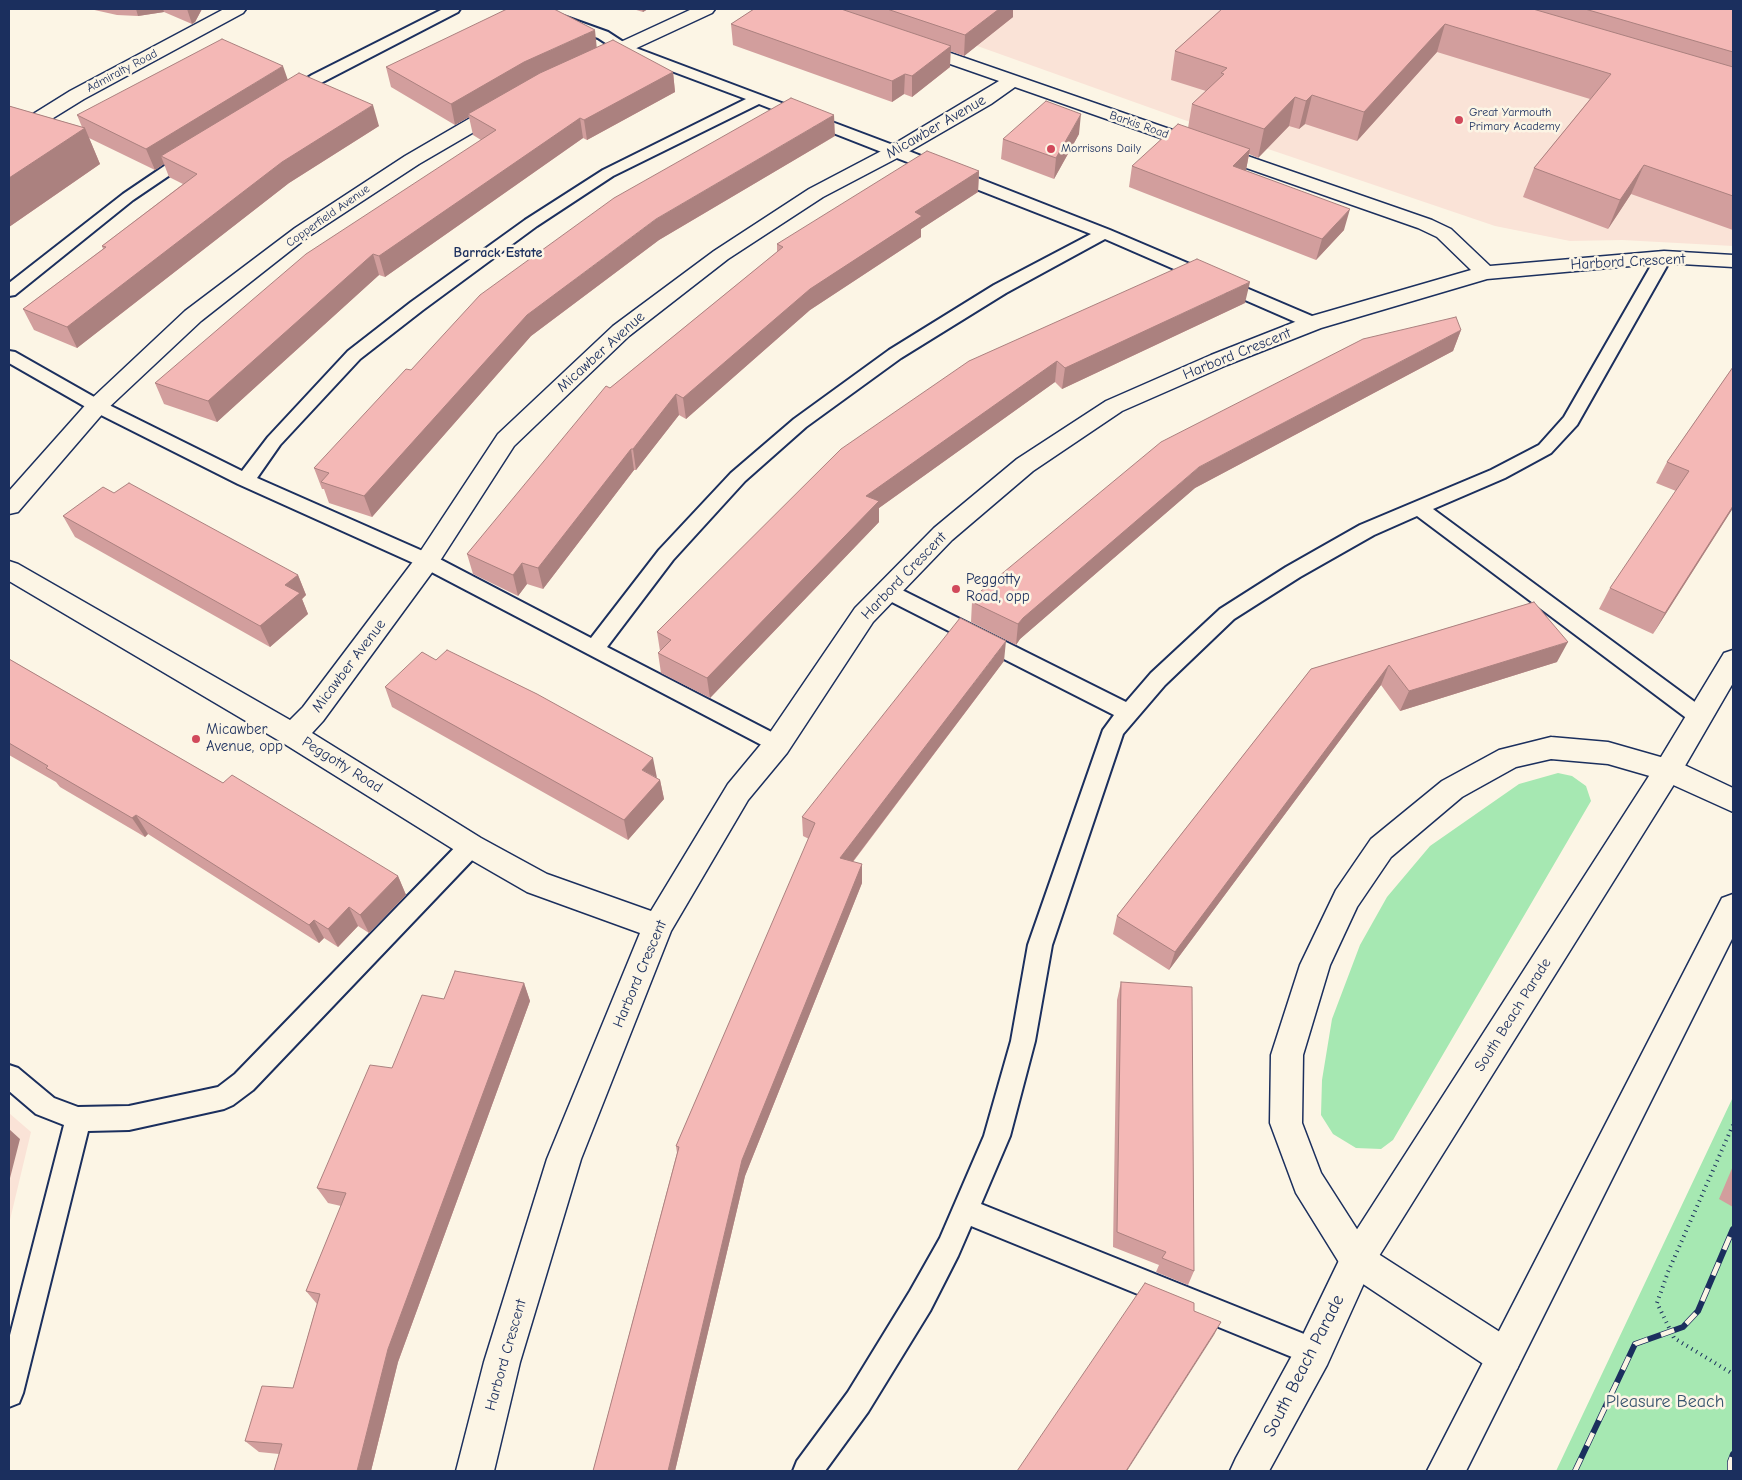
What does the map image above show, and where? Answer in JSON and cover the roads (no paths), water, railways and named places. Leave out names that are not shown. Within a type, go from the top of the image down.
[{"type":"street","name":"Admiralty Road","points":[[9,137],[32,121],[77,95],[237,9]]},
{"type":"street","points":[[571,72],[706,9]]},
{"type":"street","name":"Barkis Road","points":[[898,40],[1425,224],[1444,234],[1471,257],[1485,273]]},
{"type":"street","name":"Micawber Avenue","points":[[293,735],[313,714],[427,561],[506,440],[621,331],[745,240],[816,193],[896,151],[984,100],[1012,81]]},
{"type":"street","name":"Copperfield Avenue","points":[[9,506],[97,406],[193,316],[302,232],[412,160],[520,98]]},
{"type":"street","points":[[9,115],[32,121]]},
{"type":"street","name":"Harbord Crescent","points":[[476,1471],[502,1362],[564,1160],[658,926],[738,792],[777,745],[864,615],[943,534],[1025,465],[1114,406],[1219,360],[1313,323],[1485,273],[1664,257],[1733,261]]},
{"type":"street","name":"Peggotty Road","points":[[9,570],[293,735],[471,846],[537,883],[658,926]]},
{"type":"street","name":"South Beach Parade","points":[[1249,1471],[1314,1352],[1357,1260],[1668,770],[1733,660]]},
{"type":"street","points":[[1504,1356],[1357,1260],[1308,1182],[1286,1124],[1287,1055],[1315,965],[1346,899],[1381,848],[1452,789],[1509,758],[1552,748],[1608,753],[1668,770],[1733,801]]},
{"type":"street","points":[[1446,1471],[1733,907]]},
{"type":"lane","points":[[274,103],[317,78],[453,9]]},
{"type":"lane","points":[[532,9],[603,35],[623,48],[896,151],[1104,233],[1313,323]]},
{"type":"lane","points":[[245,480],[274,441],[354,355],[417,306],[531,223],[608,173],[758,99]]},
{"type":"lane","points":[[9,291],[128,197],[200,149]]},
{"type":"lane","points":[[594,649],[666,555],[738,478],[800,423],[895,354],[984,299],[1104,233]]},
{"type":"lane","points":[[807,1471],[858,1402],[920,1302],[949,1247],[997,1136],[1023,1041],[1040,945],[1114,730],[1158,679],[1227,614],[1293,572],[1367,530],[1498,474],[1545,449],[1570,421],[1664,257]]},
{"type":"lane","points":[[9,356],[97,406],[245,480],[427,561],[777,745]]},
{"type":"lane","points":[[1419,508],[1700,717]]},
{"type":"lane","points":[[887,591],[1129,713]]},
{"type":"lane","points":[[9,1076],[45,1106],[78,1119],[129,1118],[224,1097],[244,1082],[471,846]]},
{"type":"lane","points":[[9,1393],[78,1119]]},
{"type":"lane","points":[[964,1210],[1314,1352]]},
{"type":"railway","points":[[1575,1471],[1635,1344],[1683,1327],[1698,1311],[1733,1229]]},
{"type":"railway","points":[[1730,1471],[1730,1462],[1733,1454]]},
{"type":"place","name":"Great Yarmouth Primary Academy","points":[[1459,120]]},
{"type":"place","name":"Morrisons Daily","points":[[1051,149]]},
{"type":"place","name":"Peggotty Road, opp","points":[[956,589]]},
{"type":"place","name":"Micawber Avenue, opp","points":[[196,739]]},
{"type":"district","name":"Barrack Estate","points":[[498,253]]},
{"type":"park label","name":"Pleasure Beach","points":[[1665,1402]]}]
